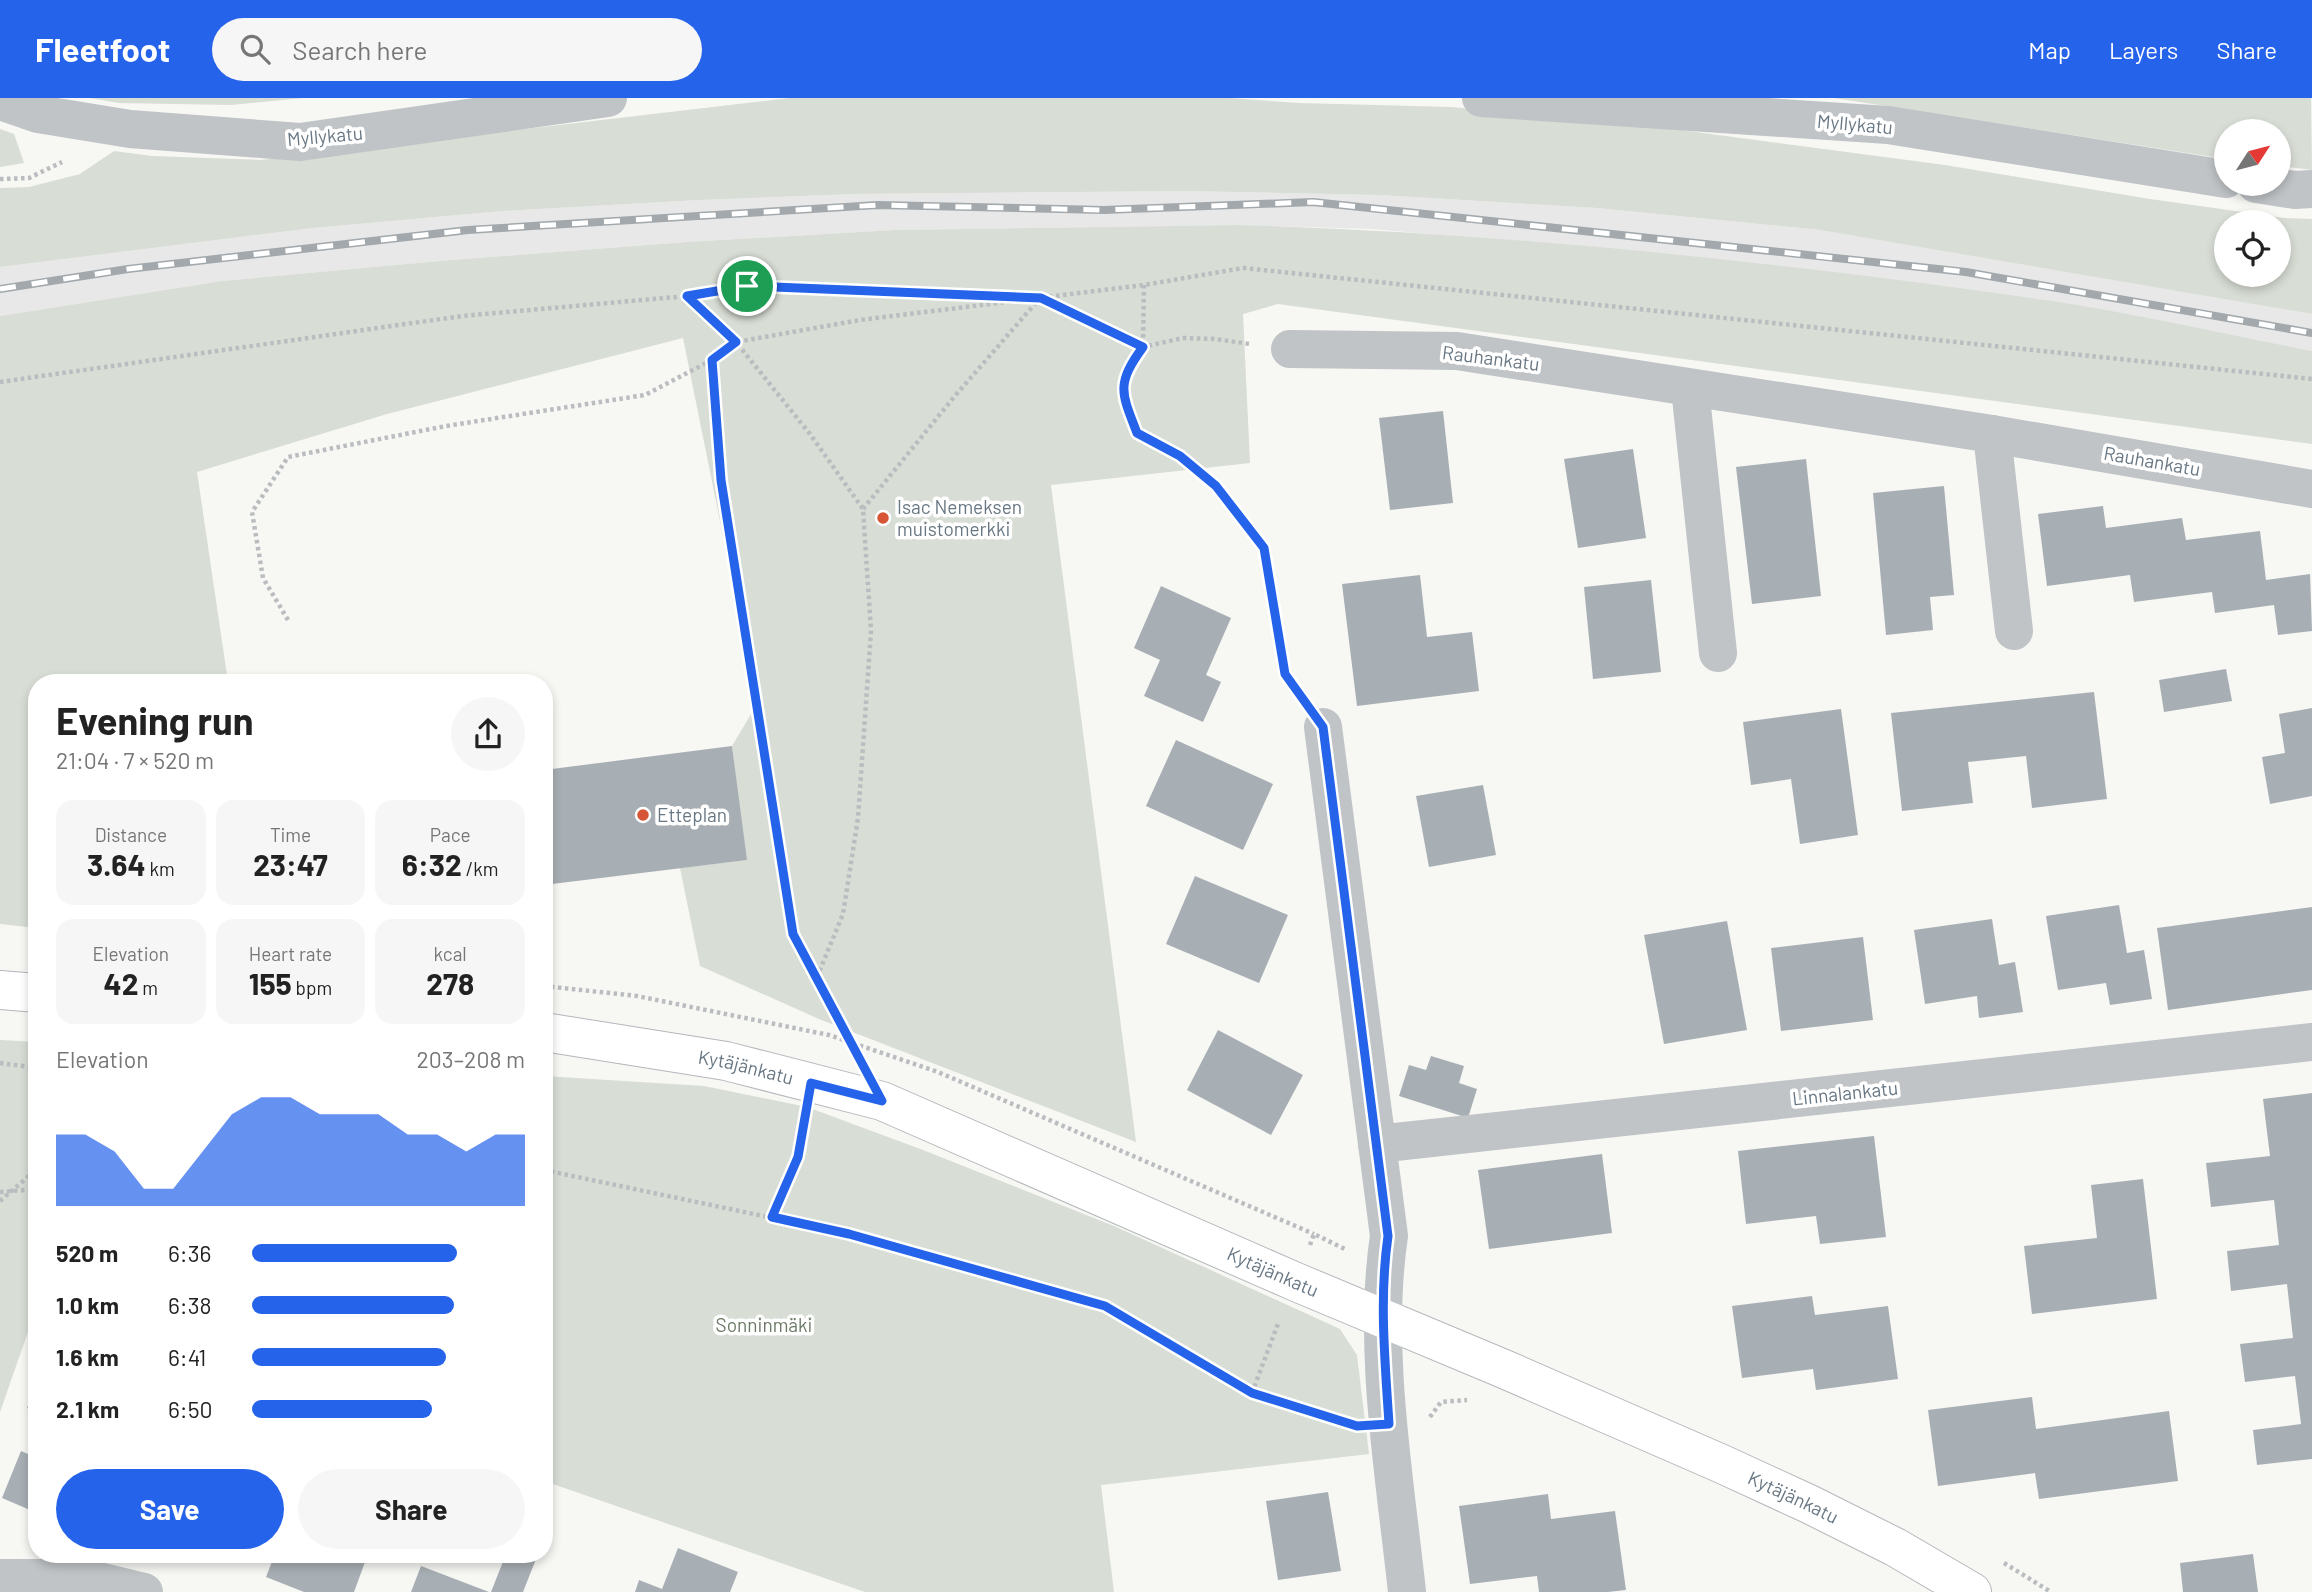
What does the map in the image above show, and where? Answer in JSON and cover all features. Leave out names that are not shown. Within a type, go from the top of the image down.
[{"type":"street","name":"Myllykatu","points":[[0,101],[38,114],[130,129],[300,142],[608,98]]},
{"type":"street","name":"Myllykatu","points":[[1481,98],[1888,125],[2214,177]]},
{"type":"street","points":[[2291,189],[2312,189]]},
{"type":"street","name":"Rauhankatu","points":[[1290,349],[1457,351],[1993,433],[2312,489]]},
{"type":"street","points":[[1690,388],[1718,653]]},
{"type":"street","points":[[1993,433],[2014,631]]},
{"type":"street","points":[[1323,727],[1388,1236],[1382,1319],[1389,1424],[1407,1592]]},
{"type":"street","points":[[0,990],[28,992]]},
{"type":"street","name":"Kytäjänkatu","points":[[553,1033],[726,1061],[882,1101],[1382,1319],[1504,1369],[1809,1504],[1895,1547],[1972,1592]]},
{"type":"street","name":"Linnalankatu","points":[[1377,1144],[2312,1042]]},
{"type":"street","points":[[0,1578],[86,1578],[144,1592]]},
{"type":"path","points":[[288,620],[263,578],[252,512],[288,457],[446,426],[645,395],[712,360],[736,342],[860,320],[1144,285],[1244,268],[2312,379]]},
{"type":"path","points":[[1144,285],[1143,347],[1127,369],[1122,396],[1137,433],[1180,456],[1216,486],[1264,548],[1285,674],[1323,727]]},
{"type":"path","points":[[0,382],[462,316],[687,296],[747,286],[1041,298],[1143,347],[1183,338],[1215,339],[1290,349]]},
{"type":"path","points":[[687,296],[736,342],[810,434],[863,509],[871,631],[858,818],[843,914],[817,978]]},
{"type":"path","points":[[863,509],[954,397],[1041,298]]},
{"type":"path","points":[[712,360],[721,480],[793,934],[882,1101]]},
{"type":"path","points":[[0,1063],[28,1067]]},
{"type":"path","points":[[772,1217],[798,1157],[811,1083]]},
{"type":"path","points":[[553,1172],[849,1234],[1105,1306],[1252,1393],[1357,1426],[1389,1424]]},
{"type":"path","points":[[0,1201],[28,1177]]},
{"type":"path","points":[[0,1192],[28,1189]]},
{"type":"shaded area","points":[[1187,191],[1379,195],[1597,208],[1820,230],[2312,314],[2312,351],[2047,301],[1734,261],[1373,229],[1239,225],[894,230],[687,242],[222,281],[0,316],[0,267],[313,228],[503,211],[699,200],[853,194]]},
{"type":"green space","points":[[90,98],[304,98],[231,105],[119,103]]},
{"type":"green space","points":[[790,98],[1230,98],[1299,103],[1451,107],[1658,127],[1945,165],[2228,210],[2214,210],[2214,287],[2291,287],[2291,218],[2312,219],[2312,314],[1820,230],[1597,208],[1379,195],[1187,191],[853,194],[503,211],[313,228],[0,267],[0,188],[29,187],[80,174],[114,151],[152,156],[261,160]]},
{"type":"green space","points":[[1834,98],[2311,98],[2312,170],[2291,167],[2291,119],[2214,119],[2214,157]]},
{"type":"green space","points":[[0,129],[14,134],[24,163],[0,167]]},
{"type":"green space","points":[[1239,225],[1441,235],[1744,262],[2078,305],[2312,351],[2312,444],[1278,304],[1243,314],[1250,463],[1051,485],[1136,1142],[819,1019],[700,966],[680,868],[746,860],[732,746],[757,704],[683,338],[387,414],[197,472],[227,674],[28,674],[28,927],[0,924],[0,316],[222,281],[687,242],[894,230]]},
{"type":"green space","points":[[0,1040],[28,1042],[28,1332],[0,1412]]},
{"type":"green space","name":"Sonninmäki","points":[[553,1077],[704,1086],[807,1107],[1114,1226],[1340,1329],[1357,1355],[1369,1454],[1101,1485],[1114,1592],[865,1592],[553,1484]]},
{"type":"building","points":[[1443,411],[1453,503],[1390,510],[1379,418]]},
{"type":"building","points":[[1633,449],[1646,538],[1578,548],[1564,459]]},
{"type":"building","points":[[1806,459],[1821,596],[1752,604],[1736,467]]},
{"type":"building","points":[[1944,486],[1954,595],[1930,597],[1933,630],[1886,635],[1873,493]]},
{"type":"building","points":[[2103,506],[2106,528],[2182,518],[2186,540],[2260,531],[2266,580],[2310,574],[2312,631],[2278,635],[2274,605],[2215,613],[2212,592],[2134,602],[2130,575],[2047,586],[2038,514]]},
{"type":"building","points":[[1420,575],[1427,637],[1472,632],[1479,691],[1357,706],[1342,584]]},
{"type":"building","points":[[1651,580],[1661,672],[1593,679],[1584,587]]},
{"type":"building","points":[[1161,586],[1231,618],[1206,675],[1221,682],[1203,722],[1144,696],[1160,660],[1134,648]]},
{"type":"building","points":[[2226,669],[2232,701],[2164,712],[2159,680]]},
{"type":"building","points":[[2094,692],[2107,799],[2032,808],[2026,756],[1968,762],[1973,803],[1902,811],[1891,713]]},
{"type":"building","points":[[2312,708],[2312,796],[2270,804],[2262,757],[2285,753],[2279,714]]},
{"type":"building","points":[[1841,709],[1858,835],[1800,844],[1791,779],[1751,785],[1743,722]]},
{"type":"building","points":[[1176,740],[1273,784],[1243,850],[1146,806]]},
{"type":"building","name":"Etteplan","points":[[732,746],[747,860],[553,884],[553,769]]},
{"type":"building","points":[[1483,785],[1496,855],[1429,867],[1416,796]]},
{"type":"building","points":[[1195,876],[1288,915],[1259,983],[1166,944]]},
{"type":"building","points":[[2119,905],[2127,953],[2144,950],[2152,999],[2110,1005],[2106,983],[2058,990],[2046,916]]},
{"type":"building","points":[[2312,907],[2312,990],[2168,1010],[2157,928]]},
{"type":"building","points":[[1992,919],[1999,965],[2015,962],[2023,1012],[1979,1018],[1977,996],[1925,1004],[1914,930]]},
{"type":"building","points":[[1727,921],[1747,1030],[1664,1044],[1644,935]]},
{"type":"building","points":[[1863,937],[1873,1020],[1781,1031],[1771,948]]},
{"type":"building","points":[[1218,1030],[1303,1075],[1271,1135],[1187,1090]]},
{"type":"building","points":[[1431,1056],[1464,1066],[1459,1083],[1477,1089],[1468,1118],[1399,1096],[1409,1065],[1426,1070]]},
{"type":"building","points":[[2312,1093],[2312,1459],[2257,1465],[2253,1430],[2301,1424],[2295,1376],[2245,1382],[2240,1344],[2293,1338],[2287,1284],[2231,1291],[2227,1251],[2279,1245],[2274,1200],[2211,1207],[2206,1163],[2270,1156],[2263,1099]]},
{"type":"building","points":[[1874,1136],[1886,1237],[1820,1244],[1816,1216],[1746,1224],[1738,1151]]},
{"type":"building","points":[[1602,1154],[1612,1233],[1489,1249],[1478,1170]]},
{"type":"building","points":[[2143,1179],[2157,1299],[2032,1314],[2024,1246],[2097,1238],[2091,1185]]},
{"type":"building","points":[[1812,1296],[1815,1315],[1888,1306],[1898,1379],[1816,1390],[1813,1369],[1742,1378],[1732,1306]]},
{"type":"building","points":[[2032,1397],[2036,1429],[2169,1411],[2178,1481],[2039,1499],[2035,1473],[1938,1486],[1928,1410]]},
{"type":"building","points":[[21,1451],[28,1454],[28,1509],[2,1498]]},
{"type":"building","points":[[1328,1492],[1341,1571],[1278,1580],[1266,1501]]},
{"type":"building","points":[[1548,1494],[1551,1519],[1615,1511],[1626,1590],[1539,1592],[1537,1576],[1470,1584],[1459,1506]]},
{"type":"building","points":[[678,1548],[738,1572],[730,1592],[635,1592],[639,1580],[662,1589]]},
{"type":"building","points":[[2253,1554],[2258,1592],[2183,1592],[2180,1563]]},
{"type":"building","points":[[271,1563],[365,1563],[354,1592],[304,1592],[266,1577]]},
{"type":"building","points":[[502,1563],[534,1563],[523,1592],[491,1592]]},
{"type":"building","points":[[421,1566],[489,1592],[411,1592]]},
{"type":"railway","points":[[0,289],[128,269],[468,230],[878,205],[1104,210],[1313,202],[1966,272],[2312,333]]},
{"type":"place","name":"Isac Nemeksen muistomerkki","points":[[883,518]]},
{"type":"place","name":"Etteplan","points":[[643,815]]},
{"type":"route","points":[[747,286],[1041,298],[1143,347],[1127,369],[1122,396],[1137,433],[1180,456],[1216,486],[1264,548],[1285,674],[1323,727],[1388,1236],[1382,1319],[1389,1424],[1357,1426],[1252,1393],[1105,1306],[849,1234],[772,1217],[798,1157],[811,1083],[882,1101],[793,934],[721,480],[712,360],[736,342],[687,296],[747,286]]}]
